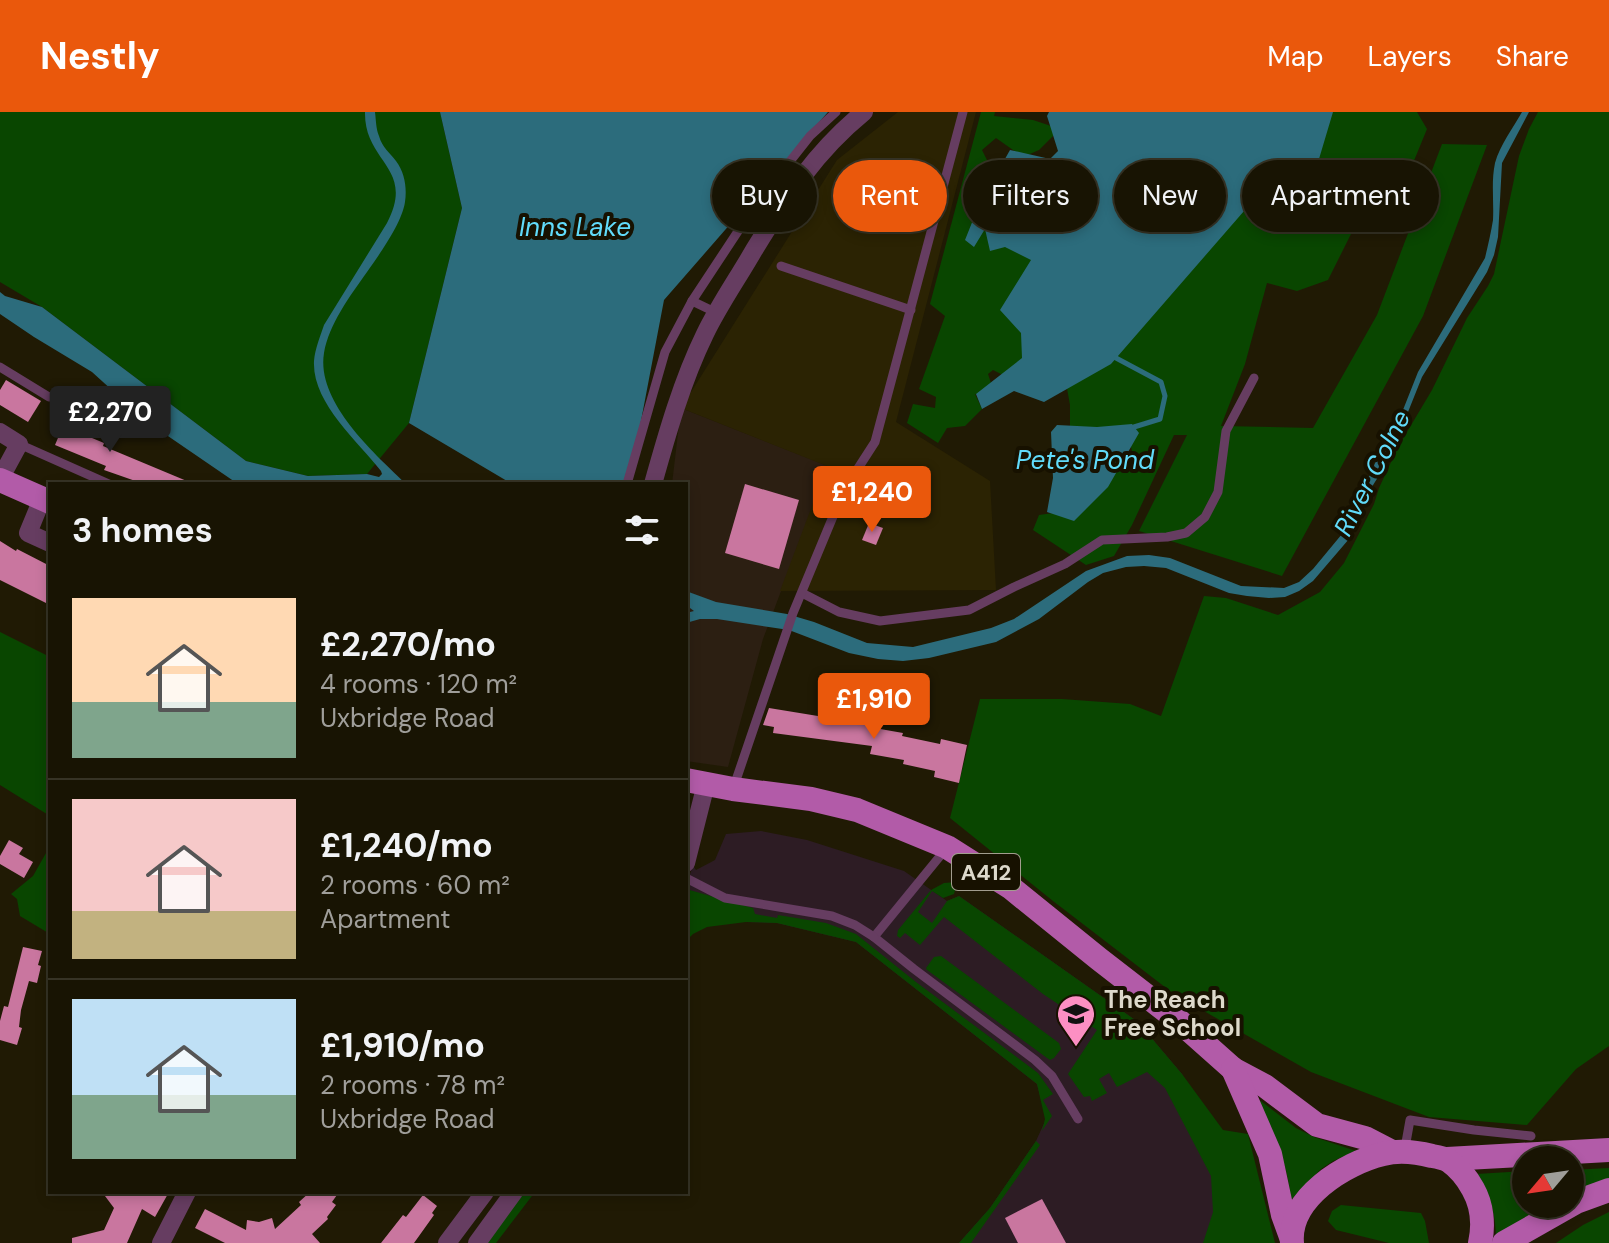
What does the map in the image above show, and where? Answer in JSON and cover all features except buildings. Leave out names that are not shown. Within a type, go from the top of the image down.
[{"type":"main road","points":[[0,480],[46,501]]},
{"type":"main road","name":"A412","points":[[696,782],[811,799],[857,810],[947,847],[1010,887],[1179,1021],[1233,1069],[1265,1086],[1317,1125],[1365,1138],[1398,1152]]},
{"type":"main road","name":"A412","points":[[1233,1069],[1270,1154],[1283,1215],[1292,1240]]},
{"type":"main road","points":[[1292,1240],[1300,1212],[1313,1193],[1344,1170],[1380,1154],[1398,1152],[1447,1159],[1609,1150]]},
{"type":"main road","points":[[1447,1159],[1461,1171],[1475,1192],[1482,1218],[1480,1243]]},
{"type":"main road","points":[[1504,1243],[1576,1202],[1609,1190]]},
{"type":"main road","points":[[1532,1243],[1560,1222],[1609,1198]]},
{"type":"street","points":[[654,482],[676,407],[717,313],[802,175],[825,148],[864,112]]},
{"type":"street","points":[[0,432],[19,444],[0,480]]},
{"type":"street","points":[[46,501],[28,533],[48,542]]},
{"type":"street","points":[[688,847],[696,782]]},
{"type":"street","points":[[161,1243],[186,1194]]},
{"type":"street","points":[[477,1243],[513,1194]]},
{"type":"street","points":[[447,1243],[475,1195],[498,1216]]},
{"type":"lane","points":[[628,482],[665,352],[692,301],[754,207],[810,136],[836,112]]},
{"type":"lane","points":[[733,789],[793,613],[844,490],[875,442],[963,112]]},
{"type":"lane","points":[[781,266],[911,310]]},
{"type":"lane","points":[[692,301],[717,313]]},
{"type":"lane","points":[[0,367],[49,397]]},
{"type":"lane","points":[[802,593],[839,612],[880,621],[969,610],[1065,564],[1102,540],[1167,537],[1186,533],[1205,517],[1218,492],[1226,431],[1254,378]]},
{"type":"lane","points":[[19,444],[104,482]]},
{"type":"lane","points":[[844,490],[880,509]]},
{"type":"lane","points":[[874,937],[947,847]]},
{"type":"lane","points":[[688,879],[725,898],[832,916],[855,925],[1035,1060],[1052,1076],[1078,1119]]},
{"type":"lane","points":[[1398,1152],[1410,1120],[1531,1136]]},
{"type":"shaded area","points":[[898,112],[976,112],[947,224],[947,160],[837,160]]},
{"type":"shaded area","points":[[833,166],[833,232],[945,232],[896,422],[990,481],[996,590],[780,591],[827,466],[681,408],[792,232],[817,232],[817,192]]},
{"type":"shaded area","points":[[681,408],[828,466],[763,639],[728,767],[688,761],[688,482],[672,482]]},
{"type":"shaded area","name":"The Reach Free School","points":[[761,831],[807,840],[904,871],[947,901],[959,896],[1138,1022],[1182,1074],[1257,1243],[959,1243],[990,1208],[1036,1141],[1046,1119],[1037,1084],[856,942],[777,923],[746,922],[688,901],[688,880],[693,866],[696,870],[715,860],[726,834]]},
{"type":"green space","points":[[0,112],[440,112],[462,208],[409,423],[367,474],[308,476],[246,461],[42,307],[0,282]]},
{"type":"green space","points":[[981,112],[1033,120],[1060,129],[1039,150],[1023,157],[996,138],[982,150],[987,160],[968,160]]},
{"type":"green space","points":[[1328,112],[1417,112],[1427,129],[1414,160],[1315,160]]},
{"type":"green space","points":[[1538,112],[1609,112],[1609,1046],[1576,1069],[1527,1125],[1429,1117],[1311,1072],[1174,994],[950,818],[980,699],[1062,699],[1130,704],[1161,716],[1204,596],[1226,598],[1278,615],[1320,592],[1344,563],[1398,447],[1494,274],[1519,156]]},
{"type":"green space","points":[[1442,144],[1487,145],[1423,316],[1282,576],[1139,531],[1187,435],[1174,435],[1114,556],[1086,565],[1033,530],[1039,515],[1075,510],[1133,455],[1127,431],[1070,433],[1066,383],[1217,232],[1226,232],[1226,223],[1242,208],[1242,232],[1352,232],[1328,280],[1297,291],[1267,283],[1245,364],[1221,426],[1313,428],[1377,315],[1409,232],[1439,232],[1439,160],[1436,160]]},
{"type":"green space","points":[[963,180],[963,232],[1026,232],[1036,258],[1029,356],[1011,379],[993,370],[988,374],[991,383],[986,394],[975,394],[982,409],[965,426],[947,428],[938,443],[907,423],[913,404],[935,408],[936,397],[919,389],[945,316],[930,304]]},
{"type":"green space","points":[[0,632],[48,656],[48,815],[0,785]]},
{"type":"green space","points":[[48,850],[48,933],[20,916],[17,899],[11,894],[33,876]]},
{"type":"green space","points":[[957,882],[954,894],[943,898],[932,891],[918,912],[932,923],[947,901],[959,896],[1138,1022],[1182,1074],[1223,1130],[1248,1134],[1275,1243],[1203,1243],[1213,1212],[1211,1176],[1165,1088],[1147,1072],[1117,1087],[1109,1073],[1099,1079],[1107,1093],[1092,1101],[1090,1096],[1084,1097],[1068,1074],[1097,1030],[1043,994],[944,917],[920,945],[905,933],[900,938],[897,936],[898,930],[931,890],[944,883]]},
{"type":"green space","points":[[688,890],[753,908],[755,914],[826,923],[856,934],[1038,1073],[1053,1094],[1043,1100],[1052,1116],[1042,1131],[1045,1119],[1037,1084],[856,942],[777,923],[746,922],[707,927],[688,939]]},
{"type":"green space","points":[[941,956],[1059,1043],[1061,1049],[1054,1058],[1047,1058],[927,970],[934,957]]},
{"type":"green space","points":[[1261,1101],[1296,1128],[1356,1151],[1321,1169],[1291,1200],[1284,1162]]},
{"type":"green space","points":[[1036,1141],[1040,1145],[971,1243],[959,1243],[990,1208]]},
{"type":"green space","points":[[1609,1168],[1609,1181],[1584,1191],[1584,1169]]},
{"type":"green space","points":[[1512,1172],[1512,1218],[1531,1218],[1496,1239],[1491,1205],[1476,1174]]},
{"type":"green space","points":[[520,1194],[533,1194],[496,1243],[484,1243]]},
{"type":"green space","points":[[1341,1205],[1421,1213],[1429,1243],[1389,1243],[1336,1230],[1328,1221],[1332,1211]]},
{"type":"green space","points":[[1609,1212],[1609,1243],[1556,1243],[1583,1225]]},
{"type":"water","points":[[365,112],[375,112],[380,140],[401,170],[405,202],[389,238],[335,321],[324,353],[324,371],[329,390],[350,425],[404,482],[235,482],[146,421],[92,372],[0,314],[0,292],[42,307],[246,461],[308,476],[367,474],[379,477],[381,471],[338,420],[320,392],[314,361],[324,325],[387,223],[394,204],[396,189],[393,177],[367,129]]},
{"type":"water","name":"Inns Lake","points":[[440,112],[828,112],[786,160],[712,160],[712,232],[723,232],[664,300],[629,482],[509,482],[409,423],[462,208]]},
{"type":"water","points":[[1049,112],[1333,112],[1319,160],[1242,160],[1242,213],[1226,232],[1226,160],[1114,160],[1114,232],[1226,232],[1111,364],[1044,402],[1014,391],[982,409],[976,394],[1022,358],[1021,333],[1000,310],[1031,260],[1005,247],[990,251],[986,232],[1098,232],[1098,160],[1004,160],[1010,150],[1050,159],[1058,151],[1047,116]]},
{"type":"water","name":"River Colne","points":[[1522,112],[1529,112],[1502,163],[1498,237],[1487,272],[1422,377],[1380,474],[1363,501],[1349,539],[1313,581],[1299,591],[1285,597],[1247,596],[1229,593],[1166,568],[1126,567],[1103,573],[1039,619],[996,642],[903,661],[849,653],[789,630],[717,619],[688,622],[688,612],[694,611],[688,606],[688,592],[716,602],[787,614],[867,643],[913,647],[991,628],[1014,619],[1086,571],[1127,556],[1170,558],[1241,586],[1284,588],[1299,582],[1342,534],[1351,505],[1399,420],[1418,372],[1485,258],[1493,220],[1495,163]]},
{"type":"water","points":[[968,232],[983,232],[974,247],[965,240]]},
{"type":"water","name":"Pete's Pond","points":[[1132,424],[1139,433],[1108,487],[1074,521],[1047,512],[1053,478],[1051,432],[1057,425],[1097,427]]},
{"type":"waterway","points":[[1116,358],[1161,382],[1165,396],[1160,419],[1134,427]]},
{"type":"place","name":"The Reach Free School","points":[[1076,1048]]}]
